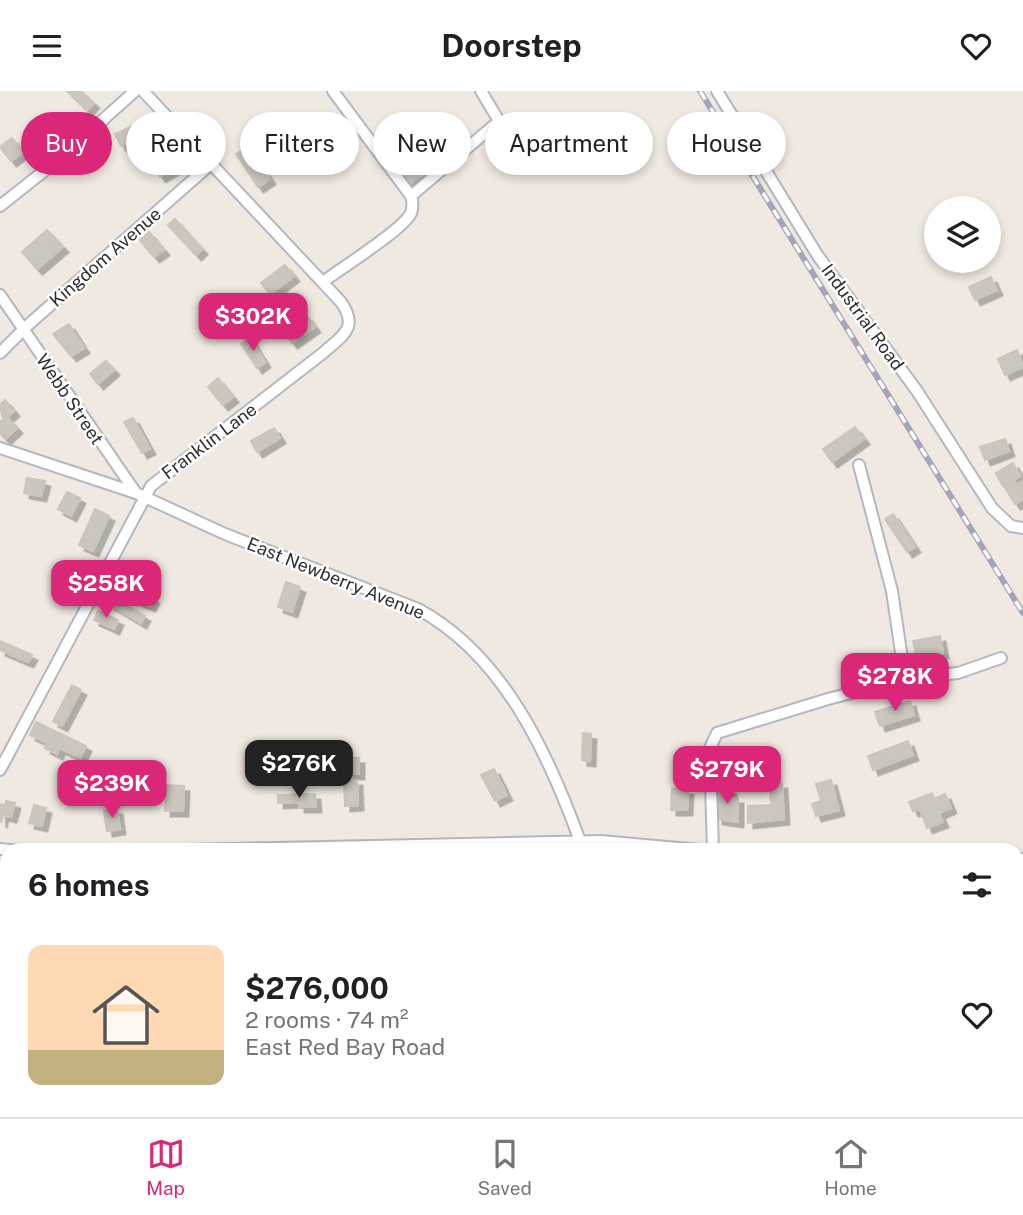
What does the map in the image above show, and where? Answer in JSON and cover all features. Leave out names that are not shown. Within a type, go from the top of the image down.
[{"type":"street","points":[[0,206],[58,160],[135,91]]},
{"type":"street","points":[[143,91],[163,112]]},
{"type":"street","points":[[223,175],[323,282],[397,228],[411,213],[411,196],[333,91]]},
{"type":"street","points":[[411,196],[499,121],[481,91]]},
{"type":"street","name":"Industrial Road","points":[[717,91],[818,256],[917,391],[992,508],[1010,526],[1023,528]]},
{"type":"street","name":"Kingdom Avenue","points":[[0,353],[23,329],[198,175]]},
{"type":"street","name":"Franklin Lane","points":[[0,770],[141,494],[342,337],[350,324],[349,313],[323,282]]},
{"type":"street","name":"Webb Street","points":[[0,295],[141,494]]},
{"type":"street","name":"East Newberry Avenue","points":[[0,448],[141,494],[214,529],[418,609],[461,638],[499,679],[527,726],[580,841]]},
{"type":"street","points":[[859,465],[892,591],[905,679]]},
{"type":"street","points":[[712,843],[710,748],[717,733],[905,679],[958,673],[1001,658]]},
{"type":"street","points":[[543,843],[633,843]]},
{"type":"building","points":[[67,91],[81,91],[94,103],[87,110]]},
{"type":"building","points":[[126,129],[126,144],[121,146],[115,134]]},
{"type":"building","points":[[12,138],[21,154],[11,161],[0,147]]},
{"type":"building","points":[[250,175],[267,175],[270,179],[258,187]]},
{"type":"building","points":[[400,175],[422,175],[408,185]]},
{"type":"building","points":[[175,219],[202,249],[196,255],[168,225]]},
{"type":"building","points":[[47,230],[63,247],[37,269],[22,252]]},
{"type":"building","points":[[149,232],[164,250],[154,257],[140,240]]},
{"type":"building","points":[[285,265],[294,276],[270,294],[261,283]]},
{"type":"building","points":[[991,277],[997,290],[975,300],[969,287]]},
{"type":"building","points":[[294,294],[298,299],[274,318],[270,313]]},
{"type":"building","points":[[307,316],[315,327],[292,343],[284,332]]},
{"type":"building","points":[[69,324],[84,348],[71,356],[53,334]]},
{"type":"building","points":[[250,338],[265,362],[257,368],[241,344]]},
{"type":"building","points":[[1017,350],[1023,367],[1005,375],[998,359]]},
{"type":"building","points":[[106,361],[114,370],[98,384],[90,374]]},
{"type":"building","points":[[218,378],[233,397],[223,405],[208,387]]},
{"type":"building","points":[[5,400],[14,411],[7,417],[17,428],[5,439],[0,433],[0,422],[3,419],[0,405]]},
{"type":"building","points":[[133,418],[150,449],[142,453],[124,422]]},
{"type":"building","points":[[855,427],[864,439],[832,462],[823,449]]},
{"type":"building","points":[[274,428],[280,438],[257,452],[251,441]]},
{"type":"building","points":[[1005,439],[1009,451],[985,460],[980,447]]},
{"type":"building","points":[[1013,463],[1020,476],[1003,486],[996,473]]},
{"type":"building","points":[[27,478],[45,481],[41,496],[24,493]]},
{"type":"building","points":[[1014,480],[1016,485],[1023,481],[1023,499],[1015,504],[1004,486]]},
{"type":"building","points":[[67,492],[80,498],[71,516],[58,509]]},
{"type":"building","points":[[95,509],[109,516],[93,551],[79,545]]},
{"type":"building","points":[[893,514],[915,547],[907,552],[885,519]]},
{"type":"building","points":[[286,582],[300,587],[292,612],[278,607]]},
{"type":"building","points":[[121,584],[154,598],[150,606],[118,593]]},
{"type":"building","points":[[114,597],[145,616],[141,623],[109,604]]},
{"type":"building","points":[[98,611],[118,620],[114,629],[94,620]]},
{"type":"building","points":[[940,636],[943,653],[917,658],[913,641]]},
{"type":"building","points":[[0,641],[32,655],[28,662],[0,650]]},
{"type":"building","points":[[72,685],[81,690],[62,726],[53,721]]},
{"type":"building","points":[[910,701],[914,715],[880,726],[875,712]]},
{"type":"building","points":[[36,722],[86,746],[80,758],[60,748],[57,754],[45,748],[48,743],[30,735]]},
{"type":"building","points":[[583,733],[591,734],[590,761],[582,760]]},
{"type":"building","points":[[908,741],[913,755],[873,770],[868,756]]},
{"type":"building","points":[[733,756],[745,756],[745,767],[734,767]]},
{"type":"building","points":[[347,758],[359,758],[359,774],[348,774]]},
{"type":"building","points":[[494,769],[507,795],[495,801],[481,775]]},
{"type":"building","points":[[357,780],[358,805],[345,806],[344,781]]},
{"type":"building","points":[[831,780],[839,810],[816,816],[812,804],[821,801],[816,784]]},
{"type":"building","points":[[782,783],[784,819],[748,823],[748,806],[771,805],[770,784]]},
{"type":"building","points":[[166,785],[184,786],[183,811],[165,811]]},
{"type":"building","points":[[672,789],[688,789],[687,810],[671,810]]},
{"type":"building","points":[[717,789],[731,789],[731,798],[738,798],[738,822],[717,819]]},
{"type":"building","points":[[932,793],[934,799],[945,794],[951,808],[939,813],[943,822],[927,828],[920,809],[913,811],[909,802]]},
{"type":"building","points":[[315,794],[316,807],[299,807],[299,802],[278,803],[278,795]]},
{"type":"building","points":[[6,801],[15,803],[11,817],[3,815],[1,823],[0,804],[5,806]]},
{"type":"building","points":[[34,805],[46,808],[42,826],[29,823]]},
{"type":"building","points":[[117,809],[120,829],[107,831],[104,811]]},
{"type":"railway","points":[[700,91],[1023,613]]}]
